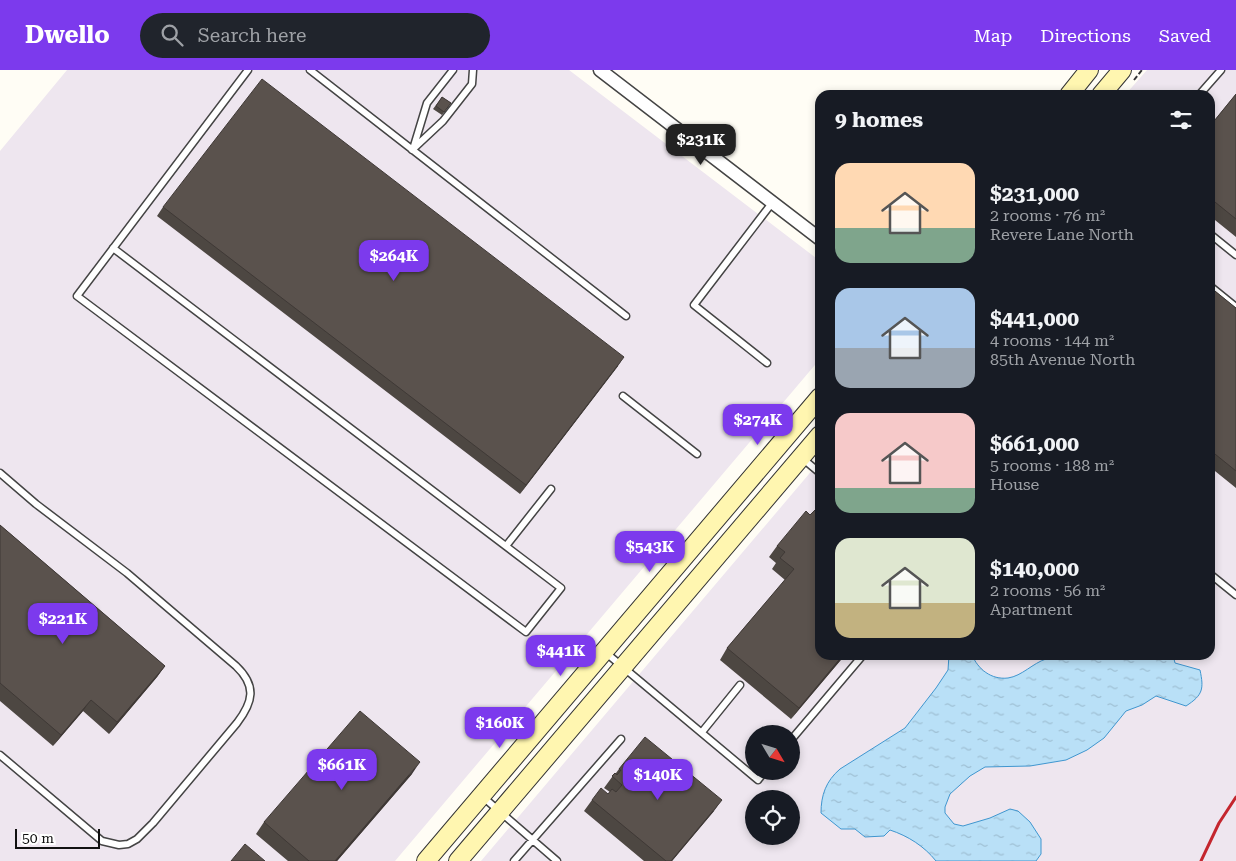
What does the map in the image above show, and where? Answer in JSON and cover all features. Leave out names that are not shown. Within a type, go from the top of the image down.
[{"type":"main road","points":[[1073,90],[1089,70]]},
{"type":"main road","points":[[1105,90],[1122,70]]},
{"type":"main road","points":[[426,861],[815,403]]},
{"type":"main road","points":[[458,861],[815,442]]},
{"type":"street","points":[[600,70],[815,235]]},
{"type":"lane","points":[[113,248],[561,588],[526,632],[77,296],[113,248],[248,70]]},
{"type":"lane","points":[[310,70],[626,316]]},
{"type":"lane","points":[[412,150],[427,103],[453,70]]},
{"type":"lane","points":[[412,150],[443,121],[472,84],[473,70]]},
{"type":"lane","points":[[1203,90],[1221,70]]},
{"type":"lane","points":[[767,363],[694,304],[772,203]]},
{"type":"lane","points":[[1215,238],[1236,255]]},
{"type":"lane","points":[[1215,290],[1236,307]]},
{"type":"lane","points":[[623,396],[697,454]]},
{"type":"lane","points":[[801,458],[815,469]]},
{"type":"lane","points":[[0,473],[36,504],[127,573],[236,666],[247,679],[251,696],[248,706],[237,723],[153,823],[137,839],[128,844],[119,845],[102,841],[0,755]]},
{"type":"lane","points":[[506,546],[551,489]]},
{"type":"lane","points":[[1215,578],[1236,595]]},
{"type":"lane","points":[[604,651],[745,769]]},
{"type":"lane","points":[[800,729],[859,660]]},
{"type":"lane","points":[[702,732],[740,685]]},
{"type":"lane","points":[[514,861],[621,739]]},
{"type":"lane","points":[[482,796],[557,861]]},
{"type":"shaded area","points":[[67,70],[569,70],[815,257],[815,365],[395,861],[0,861],[0,151]]},
{"type":"shaded area","points":[[1147,70],[1236,70],[1236,861],[481,861],[815,467],[815,660],[1215,660],[1215,90],[1129,90]]},
{"type":"water","points":[[949,660],[975,660],[982,669],[991,675],[1008,678],[1044,660],[1174,660],[1175,663],[1200,670],[1202,687],[1199,695],[1186,706],[1156,696],[1142,705],[1126,711],[1104,738],[1087,750],[1066,760],[1030,766],[985,767],[970,776],[950,794],[945,807],[945,813],[954,824],[963,826],[990,818],[1010,809],[1018,811],[1030,822],[1041,839],[1041,854],[1036,861],[936,861],[915,842],[890,830],[884,836],[865,837],[855,829],[841,829],[821,813],[823,794],[828,783],[840,769],[905,728],[948,670]]},
{"type":"building","points":[[262,79],[624,357],[526,485],[163,207]]},
{"type":"building","points":[[1236,94],[1236,219],[1215,202],[1215,120]]},
{"type":"building","points":[[442,97],[451,103],[444,112],[436,106]]},
{"type":"building","points":[[1215,291],[1236,308],[1236,471],[1215,454]]},
{"type":"building","points":[[815,510],[815,660],[839,660],[799,708],[727,648],[794,569],[780,558],[785,552],[777,546],[806,511],[810,515]]},
{"type":"building","points":[[0,525],[165,666],[117,722],[91,700],[61,735],[0,683]]},
{"type":"building","points":[[360,711],[420,762],[335,861],[309,861],[264,822]]},
{"type":"building","points":[[645,737],[722,800],[671,861],[666,861],[592,800],[601,788],[608,794],[612,789],[616,792],[622,785],[612,776],[615,773],[617,775],[621,770],[619,769]]},
{"type":"building","points":[[245,844],[265,861],[231,861]]},
{"type":"railway","points":[[1201,861],[1219,823],[1236,797]]}]
